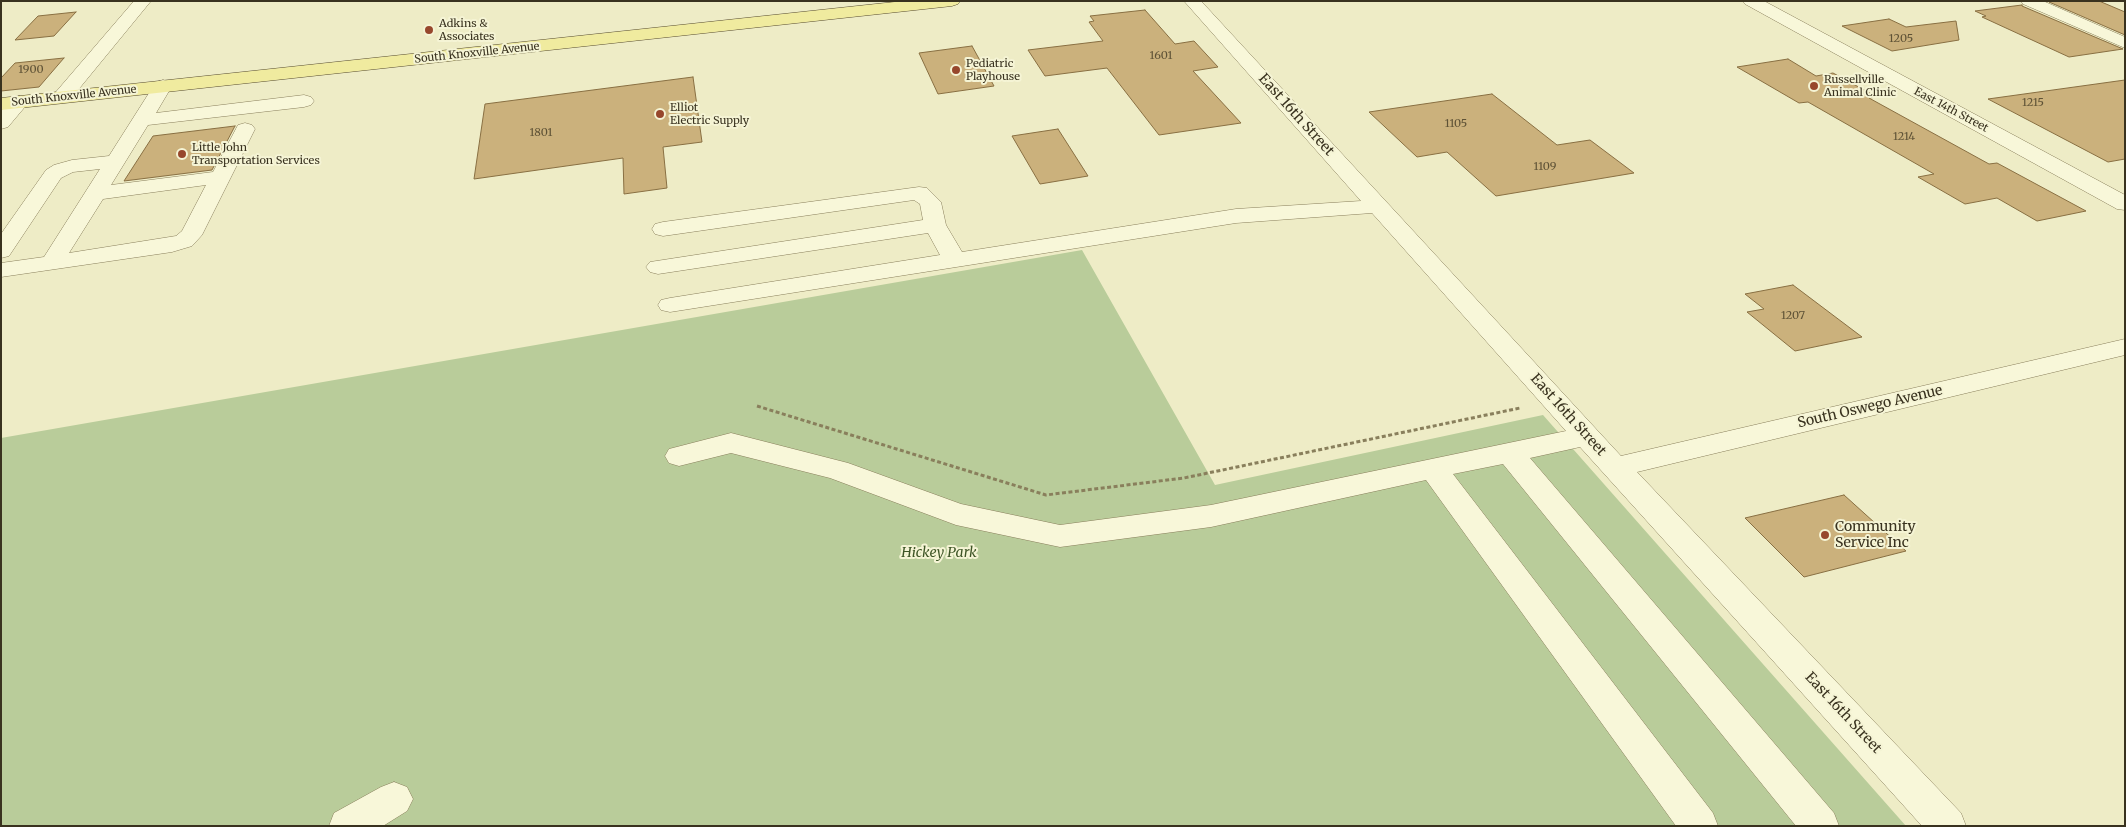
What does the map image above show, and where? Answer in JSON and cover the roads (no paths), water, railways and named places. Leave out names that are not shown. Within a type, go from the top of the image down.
[{"type":"main road","name":"South Knoxville Avenue","points":[[10,103],[952,1]]},
{"type":"street","points":[[62,97],[143,1]]},
{"type":"street","name":"East 16th Street","points":[[1192,1],[1615,467],[1947,826]]},
{"type":"street","name":"East 14th Street","points":[[1750,1],[2125,204]]},
{"type":"street","points":[[2029,1],[2125,43]]},
{"type":"street","points":[[52,262],[163,86]]},
{"type":"street","points":[[142,120],[304,101]]},
{"type":"street","points":[[1,123],[10,103]]},
{"type":"street","points":[[1,270],[172,245],[184,241],[191,235],[245,129]]},
{"type":"street","points":[[1,251],[53,174],[72,166],[117,161]]},
{"type":"street","points":[[96,193],[220,177]]},
{"type":"street","points":[[663,229],[920,193],[930,202],[935,226],[954,259]]},
{"type":"street","points":[[670,305],[1236,216],[1378,206]]},
{"type":"street","points":[[658,267],[935,226]]},
{"type":"street","name":"South Oswego Avenue","points":[[1615,467],[2125,347]]},
{"type":"street","points":[[680,456],[731,444],[838,470],[956,514],[1060,536],[1211,516],[1587,436]]},
{"type":"street","points":[[1510,453],[1820,826]]},
{"type":"street","points":[[1433,469],[1699,826]]},
{"type":"street","points":[[348,826],[394,799]]},
{"type":"place","name":"Adkins & Associates","points":[[429,30]]},
{"type":"place","name":"Pediatric Playhouse","points":[[956,70]]},
{"type":"place","name":"Russellville Animal Clinic","points":[[1814,86]]},
{"type":"place","name":"Elliot Electric Supply","points":[[660,114]]},
{"type":"place","name":"Little John Transportation Services","points":[[182,154]]},
{"type":"place","name":"Community Service Inc","points":[[1825,535]]},
{"type":"park label","name":"Hickey Park","points":[[939,553]]}]
